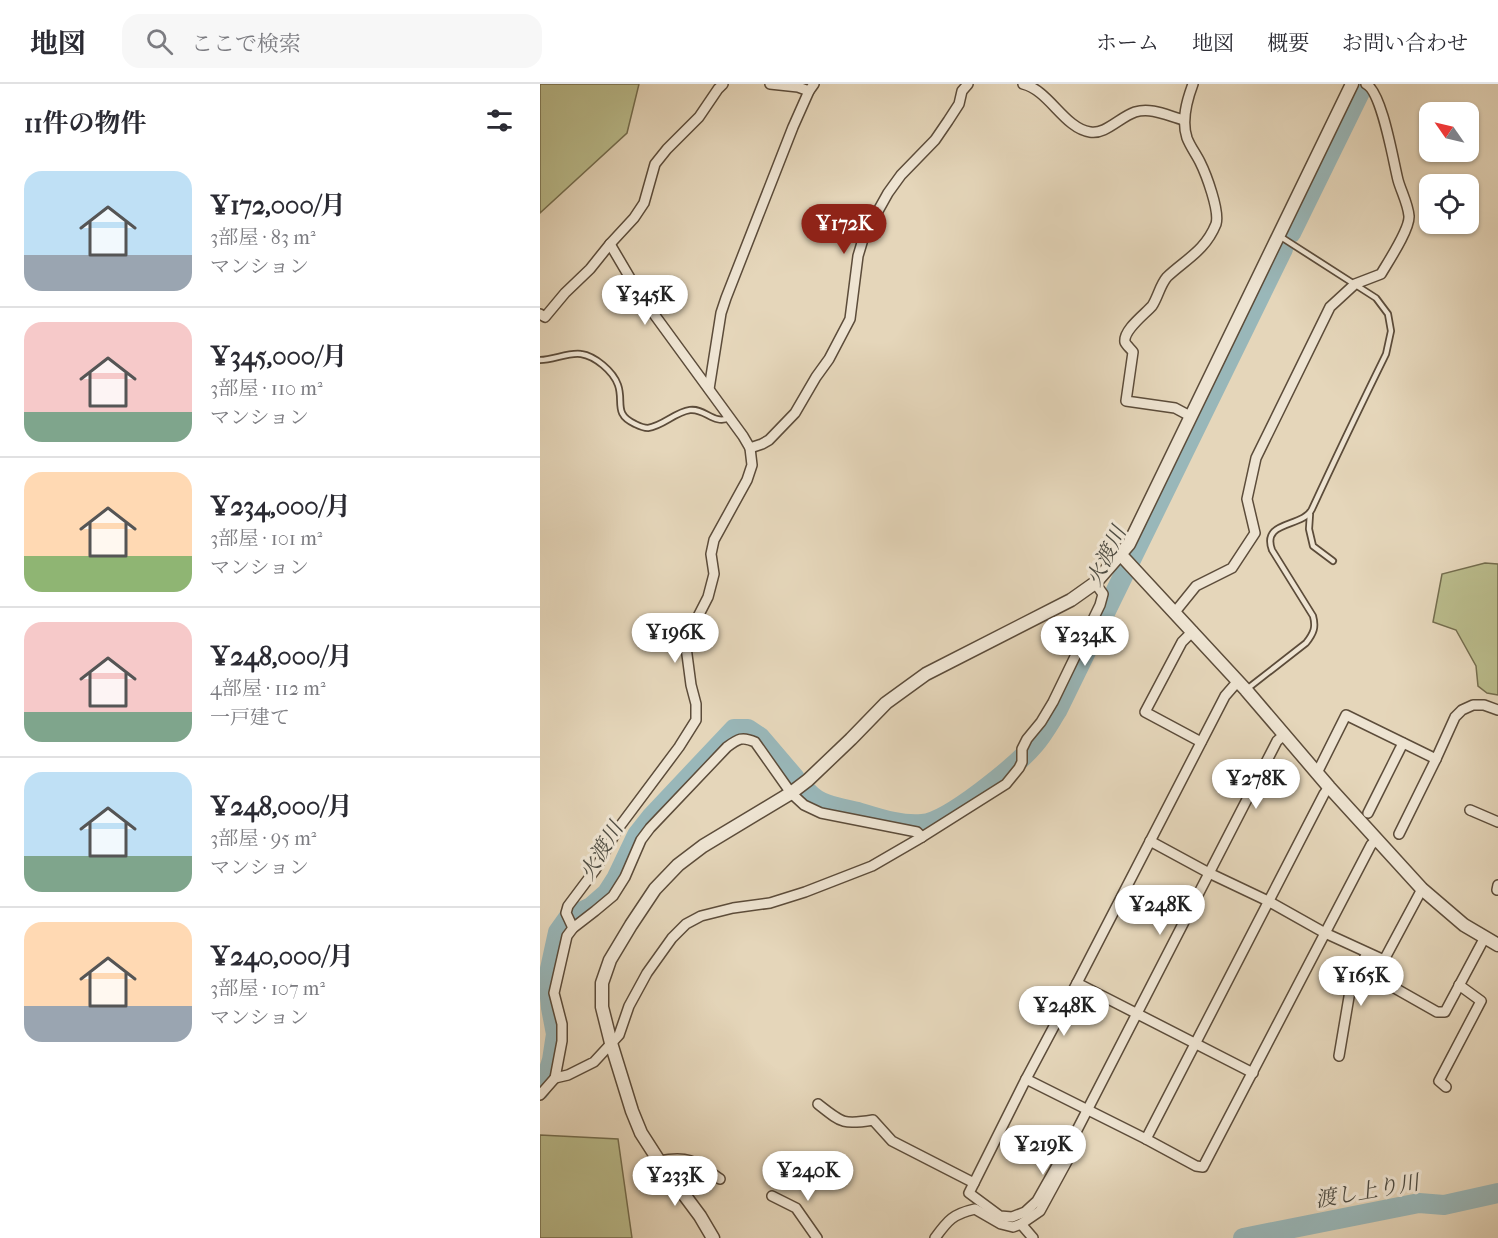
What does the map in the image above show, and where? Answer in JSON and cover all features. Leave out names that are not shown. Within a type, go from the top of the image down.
[{"type":"street","points":[[542,318],[590,269],[634,218],[644,203],[656,164],[667,149],[699,117],[723,84]]},
{"type":"street","points":[[709,389],[721,313],[726,298],[812,87],[770,84]]},
{"type":"street","points":[[750,448],[769,440],[795,413],[829,359],[850,320],[858,256],[864,236],[901,175],[935,140],[944,127],[959,104],[962,92],[968,84]]},
{"type":"street","points":[[1023,84],[1051,102],[1072,124],[1087,132],[1100,133],[1136,112],[1155,110],[1184,120]]},
{"type":"street","points":[[1190,416],[1175,408],[1126,402],[1133,352],[1125,341],[1128,330],[1153,305],[1165,279],[1207,241],[1217,221],[1216,207],[1202,164],[1187,138],[1184,120],[1188,96],[1193,84]]},
{"type":"street","points":[[712,1238],[700,1216],[641,1133],[632,1111],[602,1007],[602,983],[610,960],[655,889],[678,865],[703,846],[808,780],[886,704],[926,674],[1071,600],[1127,560],[1129,544],[1352,84]]},
{"type":"street","points":[[1175,612],[1196,585],[1232,568],[1255,533],[1247,499],[1256,459],[1330,307],[1355,284],[1381,274],[1405,232],[1409,217],[1383,115],[1368,85]]},
{"type":"street","points":[[572,927],[567,915],[568,906],[595,870],[617,830],[679,747],[696,720],[696,704],[686,647],[688,636],[708,597],[714,574],[711,554],[714,540],[747,480],[752,465],[750,448],[640,295],[610,244]]},
{"type":"street","points":[[1127,560],[1242,685],[1329,787],[1422,889],[1464,925],[1498,945]]},
{"type":"street","points":[[555,1078],[568,1075],[594,1062],[619,1035],[629,1006],[647,973],[672,938],[686,924],[701,916],[733,908],[770,903],[872,866],[1006,784],[1019,768],[1027,739],[1053,702],[1100,605],[1103,594],[1095,583]]},
{"type":"street","points":[[1193,631],[1182,642],[1145,712],[1201,742]]},
{"type":"street","points":[[1242,685],[1225,696],[969,1193],[1000,1216],[1012,1217],[1025,1212],[1037,1201],[1076,1132],[1277,741],[1285,734]]},
{"type":"street","points":[[1399,834],[1455,717],[1462,710],[1473,705],[1484,705],[1498,710]]},
{"type":"street","points":[[1317,773],[1346,715],[1436,759]]},
{"type":"street","points":[[540,1095],[555,1078],[562,1041],[562,1024],[554,993],[567,936],[572,927],[613,896],[625,877],[641,840],[650,828],[727,747],[738,739],[747,738],[755,742],[790,793],[804,805],[820,813],[917,832],[922,837]]},
{"type":"street","points":[[1368,813],[1403,743]]},
{"type":"street","points":[[1146,1139],[1329,787]]},
{"type":"street","points":[[1470,810],[1498,822]]},
{"type":"street","points":[[1026,1079],[1196,1166],[1203,1167],[1371,844],[1376,840]]},
{"type":"street","points":[[1150,841],[1268,901],[1324,933],[1384,960]]},
{"type":"street","points":[[1422,889],[1384,960],[1377,978],[1437,1012],[1445,1012],[1485,937]]},
{"type":"street","points":[[1339,1056],[1352,985],[1367,953]]},
{"type":"street","points":[[1077,983],[1253,1073]]},
{"type":"street","points":[[1446,1087],[1439,1081],[1481,1000],[1459,985]]},
{"type":"street","points":[[818,1104],[838,1120],[854,1123],[873,1120],[892,1141],[975,1183]]},
{"type":"street","points":[[935,1238],[947,1222],[961,1212],[975,1209],[1001,1224],[1012,1227],[1021,1224],[1040,1211],[1076,1144],[1076,1132]]},
{"type":"street","points":[[659,1161],[674,1158],[694,1161],[720,1179]]},
{"type":"street","points":[[772,1196],[796,1208],[817,1238]]},
{"type":"street","points":[[1021,1224],[1033,1238]]},
{"type":"lane","points":[[1278,236],[1376,298],[1388,314],[1391,331],[1386,354],[1310,514],[1309,529],[1313,546],[1333,561]]},
{"type":"lane","points":[[540,360],[570,354],[591,357],[618,382],[620,410],[623,417],[642,427],[650,428],[683,411],[691,410],[705,413],[715,420],[723,421],[730,418]]},
{"type":"lane","points":[[1242,685],[1306,643],[1313,634],[1315,625],[1313,615],[1272,550],[1270,543],[1270,536],[1275,531],[1310,514]]},
{"type":"green space","points":[[540,84],[639,84],[627,133],[540,213]]},
{"type":"green space","points":[[1485,563],[1498,564],[1498,695],[1487,693],[1478,686],[1476,666],[1456,630],[1433,622],[1442,574]]},
{"type":"green space","points":[[540,1135],[618,1139],[632,1238],[540,1238]]},
{"type":"waterway","name":"火渡川","points":[[1291,233],[1364,84]]},
{"type":"waterway","name":"火渡川","points":[[808,792],[831,806],[897,823],[922,824],[934,821],[964,804],[998,779],[1034,745],[1057,711],[1283,249]]},
{"type":"waterway","name":"火渡川","points":[[540,1090],[552,1060],[556,1034],[548,978],[558,932],[568,918],[591,907],[607,893],[637,835],[734,729],[748,729],[760,737],[795,778]]},
{"type":"waterway","name":"渡し上り川","points":[[1243,1238],[1419,1203],[1444,1205],[1498,1193]]}]
